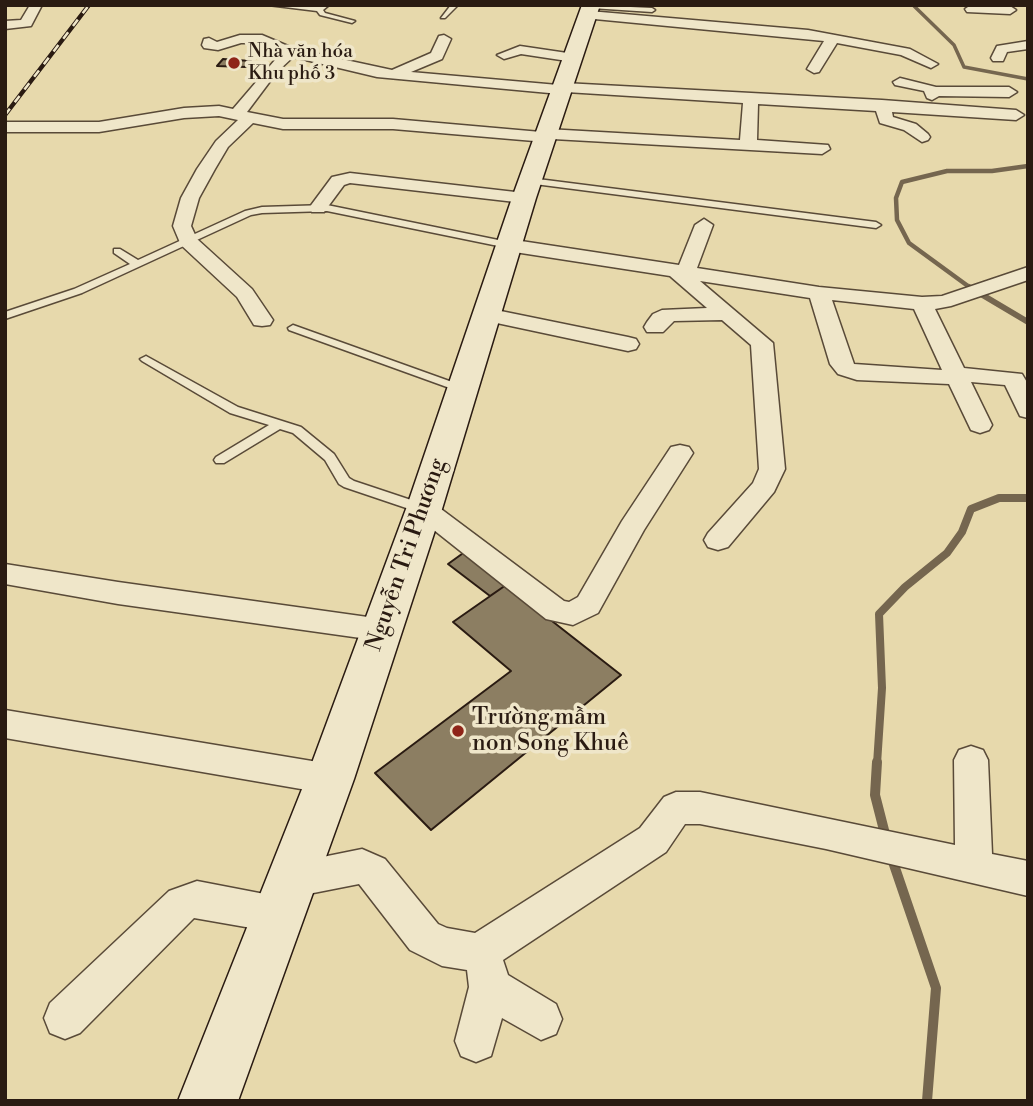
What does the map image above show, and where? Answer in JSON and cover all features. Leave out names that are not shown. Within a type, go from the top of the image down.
[{"type":"main road","name":"Nguyễn Tri Phương","points":[[208,1101],[330,779],[424,509],[508,245],[590,9]]},
{"type":"street","points":[[5,25],[26,23],[36,5]]},
{"type":"street","points":[[981,23],[973,9],[1009,8],[1028,12]]},
{"type":"street","points":[[590,9],[833,38],[905,52],[932,64]]},
{"type":"street","points":[[209,43],[218,46],[252,38],[276,37],[295,52],[356,69],[395,74],[566,78],[751,98],[1016,115]]},
{"type":"street","points":[[814,69],[833,38]]},
{"type":"street","points":[[395,74],[437,56],[444,39]]},
{"type":"street","points":[[262,320],[245,293],[188,241],[182,226],[190,198],[272,69],[295,52],[321,43]]},
{"type":"street","points":[[998,58],[1002,49],[1028,45]]},
{"type":"street","points":[[504,55],[525,50],[566,78]]},
{"type":"street","points":[[251,68],[272,69]]},
{"type":"street","points":[[900,82],[930,88],[933,108]]},
{"type":"street","points":[[931,91],[1009,92]]},
{"type":"street","points":[[748,146],[751,98]]},
{"type":"street","points":[[882,105],[886,120],[910,127],[922,137]]},
{"type":"street","points":[[5,127],[99,127],[199,111],[290,124],[393,124],[822,149]]},
{"type":"street","points":[[318,208],[338,181],[350,178],[527,189]]},
{"type":"street","points":[[680,271],[704,225]]},
{"type":"street","points":[[508,245],[819,293],[922,303],[944,302],[966,296],[1028,273]]},
{"type":"street","points":[[680,271],[725,314],[754,334],[762,343],[772,469],[765,486],[718,540]]},
{"type":"street","points":[[819,293],[841,364],[846,369],[857,373],[1014,379],[1028,411]]},
{"type":"street","points":[[922,303],[980,425]]},
{"type":"street","points":[[486,314],[628,344]]},
{"type":"street","points":[[655,327],[661,319],[676,314],[725,314]]},
{"type":"street","points":[[424,509],[556,611],[573,614],[589,605],[632,528],[680,453]]},
{"type":"street","points":[[5,574],[118,593],[382,630]]},
{"type":"street","points":[[5,724],[330,779]]},
{"type":"street","points":[[971,760],[974,867]]},
{"type":"street","points":[[476,1041],[484,970],[653,840],[676,808],[700,808],[826,833],[1028,879]]},
{"type":"street","points":[[65,1018],[182,904],[197,899],[287,897],[362,866],[372,871],[394,896],[408,920],[425,937],[484,970],[541,1019]]},
{"type":"lane","points":[[271,5],[324,7],[322,14],[352,21]]},
{"type":"lane","points":[[443,17],[455,5]]},
{"type":"lane","points":[[590,9],[640,12],[652,10]]},
{"type":"lane","points":[[527,189],[876,225]]},
{"type":"lane","points":[[5,316],[78,291],[248,213],[284,208],[318,208],[414,224],[508,245]]},
{"type":"lane","points":[[117,251],[137,264]]},
{"type":"lane","points":[[293,328],[462,389]]},
{"type":"lane","points":[[146,359],[234,410],[297,430],[317,444],[349,484],[424,509]]},
{"type":"lane","points":[[220,460],[279,424]]},
{"type":"building","points":[[223,59],[251,61],[246,67],[217,66]]},
{"type":"building","points":[[466,551],[506,585],[490,596],[448,564]]},
{"type":"building","points":[[506,585],[621,675],[431,830],[375,773],[511,671],[453,622]]},
{"type":"waterway","points":[[913,5],[954,45],[964,67],[1028,79]]},
{"type":"waterway","points":[[970,288],[909,243],[897,220],[896,198],[902,182],[947,171],[992,171],[1028,166]]},
{"type":"waterway","points":[[970,288],[1028,322]]},
{"type":"waterway","points":[[877,764],[882,688],[879,614],[905,587],[947,553],[962,532],[971,509],[999,498],[1028,498]]},
{"type":"waterway","points":[[877,762],[875,795],[886,838]]},
{"type":"waterway","points":[[891,856],[936,988],[927,1101]]},
{"type":"railway","points":[[5,115],[89,5]]},
{"type":"place","name":"Nhà văn hóa Khu phố 3","points":[[234,63]]},
{"type":"place","name":"Trường mầm non Song Khuê","points":[[458,731]]}]
